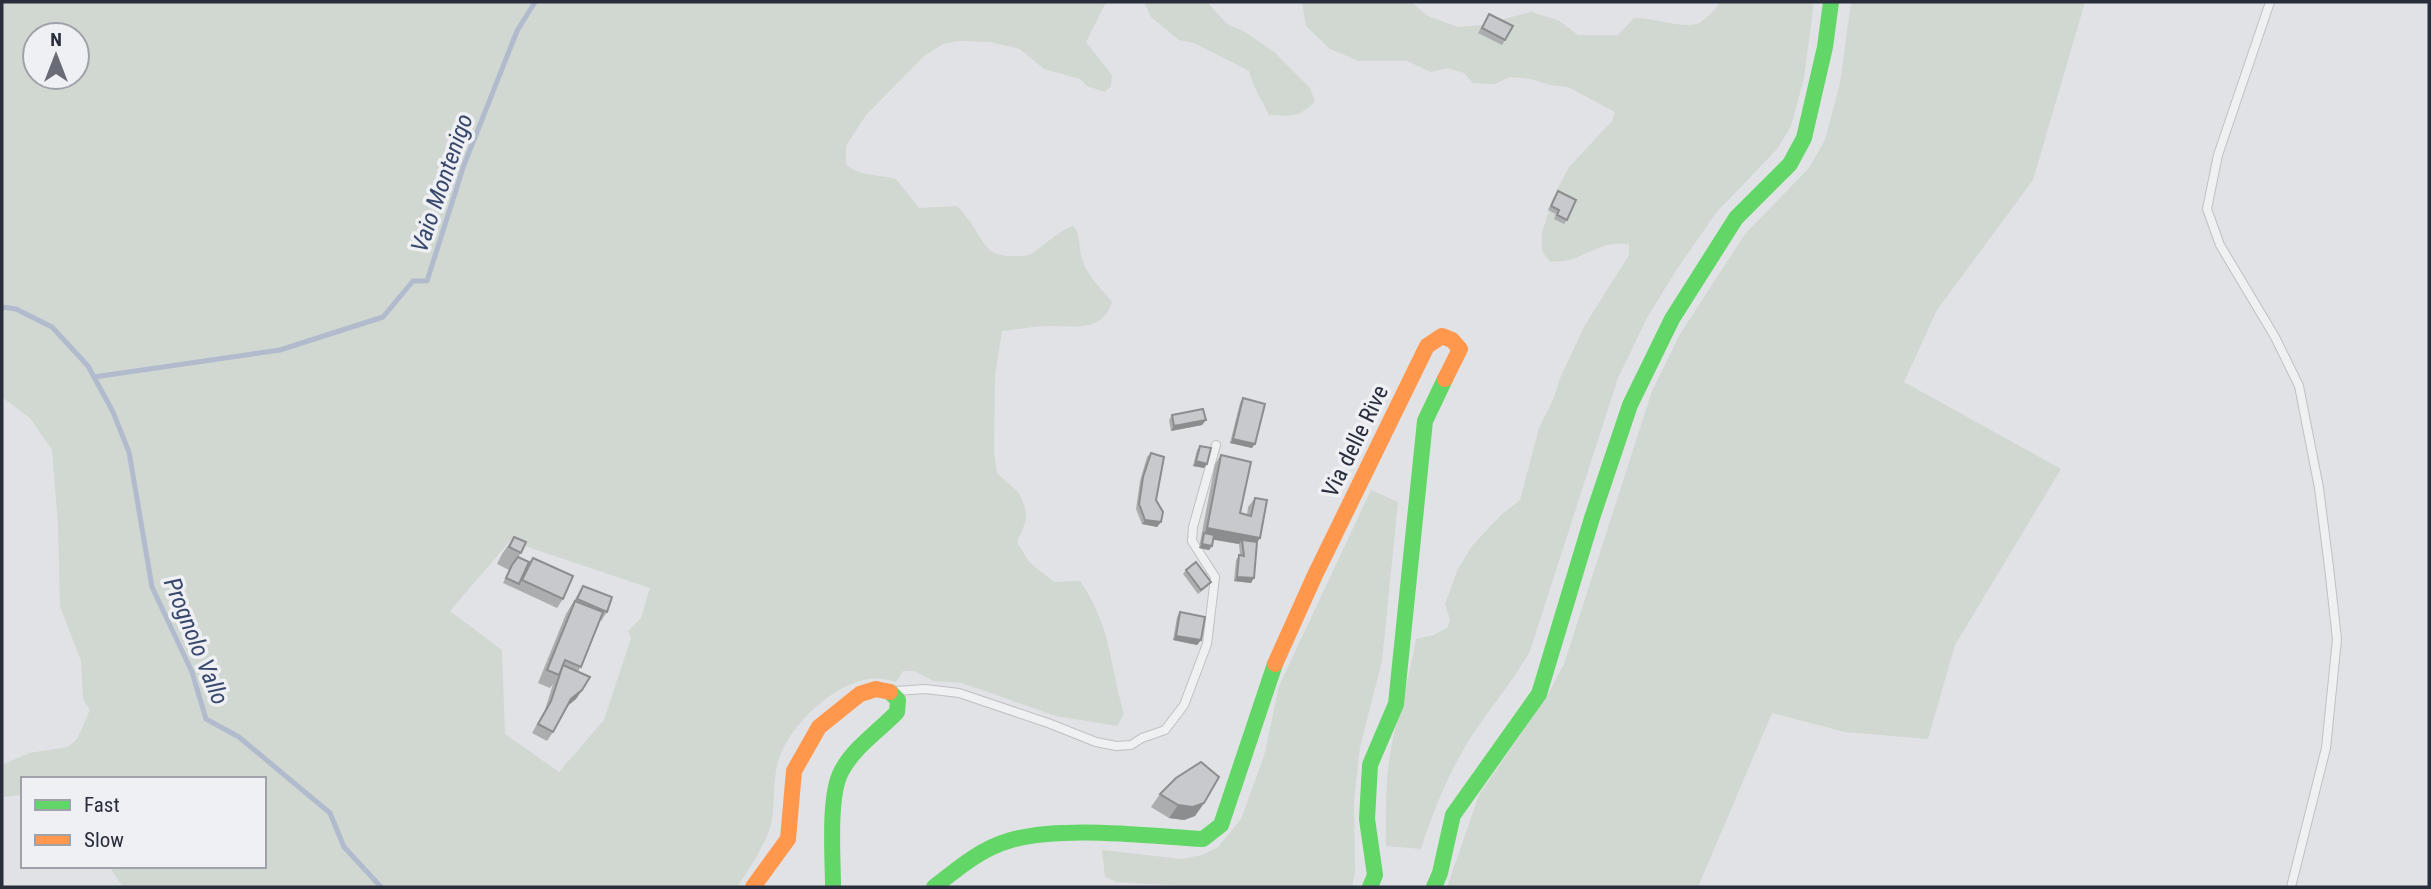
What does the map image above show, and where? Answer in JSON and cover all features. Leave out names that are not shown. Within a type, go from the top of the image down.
[{"type":"street","points":[[1434,887],[1440,873],[1453,815],[1539,694],[1592,518],[1630,405],[1672,319],[1736,218],[1790,164],[1804,138],[1825,47],[1832,2]]},
{"type":"street","name":"Via delle Rive","points":[[934,887],[972,859],[1007,841],[1063,834],[1203,839],[1221,825],[1275,663],[1427,346],[1442,336],[1452,340],[1460,349],[1425,421],[1396,704],[1370,765],[1367,819],[1375,875],[1370,887]]},
{"type":"street","points":[[753,887],[788,839],[794,771],[819,727],[860,694],[876,689],[893,692],[898,700],[897,712],[858,750],[839,775],[833,887]]},
{"type":"lane","points":[[2270,2],[2218,155],[2207,209],[2220,245],[2275,337],[2299,386],[2319,488],[2328,554],[2337,639],[2326,747],[2291,887]]},
{"type":"lane","points":[[893,692],[925,690],[959,693],[1048,723],[1097,743],[1116,746],[1131,745],[1165,730],[1184,705],[1207,644],[1215,577],[1199,556],[1192,541],[1216,445]]},
{"type":"shaded area","points":[[2,2],[1109,2],[1104,6],[1086,42],[1112,75],[1111,86],[1105,92],[1087,86],[1080,79],[1044,69],[1020,49],[990,42],[959,41],[943,44],[924,56],[866,115],[846,146],[846,164],[863,173],[896,179],[919,208],[957,206],[988,248],[998,254],[1030,255],[1073,226],[1079,237],[1084,265],[1112,302],[1101,319],[1085,326],[1046,326],[1002,331],[995,375],[994,452],[997,473],[1019,493],[1025,507],[1026,521],[1017,542],[1029,562],[1054,582],[1080,581],[1098,614],[1124,714],[1117,726],[1056,716],[962,683],[933,681],[914,671],[903,671],[896,682],[873,679],[851,684],[824,700],[790,736],[776,770],[773,816],[769,831],[737,887],[123,887],[110,868],[266,868],[266,777],[21,777],[21,795],[2,797],[2,765],[29,753],[68,747],[77,739],[90,710],[83,699],[81,661],[60,606],[52,450],[30,418],[2,397]],"holes":[[[510,541],[650,588],[641,618],[628,631],[631,638],[604,720],[559,772],[505,734],[502,650],[450,611]]]},
{"type":"shaded area","points":[[1144,2],[1207,2],[1227,24],[1245,32],[1274,52],[1310,88],[1315,101],[1295,115],[1269,115],[1249,71],[1194,43],[1179,40],[1151,17]]},
{"type":"shaded area","points":[[1302,2],[1411,2],[1428,16],[1458,27],[1481,25],[1531,12],[1558,20],[1578,35],[1618,35],[1634,18],[1695,24],[1710,14],[1718,6],[1718,2],[1814,2],[1804,78],[1791,126],[1778,148],[1716,213],[1647,318],[1618,378],[1530,651],[1461,753],[1442,793],[1421,849],[1386,846],[1390,755],[1416,639],[1434,635],[1448,627],[1450,619],[1445,604],[1457,571],[1472,546],[1500,516],[1520,500],[1539,428],[1561,376],[1585,325],[1629,255],[1629,244],[1621,243],[1607,245],[1562,261],[1550,262],[1542,251],[1542,233],[1552,199],[1569,167],[1612,121],[1615,112],[1568,87],[1531,79],[1510,77],[1495,84],[1473,83],[1464,73],[1447,68],[1431,72],[1407,61],[1359,61],[1330,49],[1306,26]]},
{"type":"shaded area","points":[[1851,2],[2085,2],[2033,180],[1937,310],[1904,382],[2061,469],[1955,645],[1928,739],[1845,732],[1772,713],[1698,887],[1447,887],[1479,795],[1547,696],[1564,664],[1652,391],[1680,334],[1745,234],[1809,168],[1825,140],[1840,83]]},
{"type":"shaded area","points":[[1371,490],[1398,502],[1382,661],[1360,747],[1354,802],[1355,873],[1352,887],[1201,887],[1117,882],[1105,877],[1102,850],[1181,859],[1202,855],[1218,847],[1241,819],[1264,756],[1279,686]]},
{"type":"building","points":[[1489,14],[1513,26],[1505,40],[1482,28]]},
{"type":"building","points":[[1558,191],[1576,200],[1567,220],[1557,215],[1559,210],[1551,206]]},
{"type":"building","points":[[1243,398],[1265,404],[1255,444],[1233,439]]},
{"type":"building","points":[[1203,409],[1206,420],[1174,426],[1172,415]]},
{"type":"building","points":[[1200,446],[1211,448],[1207,464],[1196,461]]},
{"type":"building","points":[[1151,453],[1164,457],[1156,500],[1163,512],[1161,522],[1145,520],[1139,504],[1143,477]]},
{"type":"building","points":[[1221,455],[1251,462],[1240,513],[1251,516],[1255,498],[1267,500],[1260,538],[1207,528]]},
{"type":"building","points":[[1204,533],[1214,535],[1212,546],[1202,544]]},
{"type":"building","points":[[514,537],[526,542],[521,553],[509,547]]},
{"type":"building","points":[[1242,540],[1257,542],[1254,578],[1237,577],[1239,555],[1244,556]]},
{"type":"building","points":[[518,557],[529,562],[519,584],[506,578]]},
{"type":"building","points":[[533,558],[573,576],[563,599],[522,580]]},
{"type":"building","points":[[1196,562],[1211,582],[1201,590],[1186,570]]},
{"type":"building","points":[[583,586],[612,597],[607,612],[577,599]]},
{"type":"building","points":[[575,601],[603,612],[581,667],[565,660],[559,675],[547,670]]},
{"type":"building","points":[[1180,612],[1205,617],[1201,640],[1176,636]]},
{"type":"building","points":[[563,665],[590,677],[582,690],[571,699],[553,732],[538,724],[551,701]]},
{"type":"building","points":[[1201,762],[1219,777],[1204,803],[1193,807],[1178,805],[1160,794],[1176,778]]},
{"type":"waterway","name":"Vaio Montenigo","points":[[94,377],[280,350],[383,317],[413,281],[427,281],[464,165],[517,31],[535,2]]},
{"type":"waterway","name":"Prognolo Vallo","points":[[2,307],[16,309],[52,327],[88,366],[113,412],[129,452],[152,587],[192,672],[206,719],[239,737],[330,813],[344,847],[381,887]]},
{"type":"traffic: fast","points":[[1434,887],[1440,873],[1453,815],[1539,694],[1592,518],[1630,405],[1672,319],[1736,218],[1790,164],[1804,138],[1825,47],[1831,2]]},
{"type":"traffic: fast","points":[[1370,887],[1375,875],[1367,819],[1370,765],[1396,704],[1425,421],[1445,379]]},
{"type":"traffic: fast","points":[[934,887],[988,849],[1029,836],[1104,833],[1203,839],[1221,825],[1275,664]]},
{"type":"traffic: fast","points":[[833,887],[832,828],[837,783],[852,755],[897,712],[898,700],[890,692]]},
{"type":"traffic: slow","points":[[1275,664],[1315,575],[1427,346],[1442,336],[1452,340],[1460,349],[1445,379]]},
{"type":"traffic: slow","points":[[753,887],[788,839],[794,771],[819,727],[860,694],[876,689],[890,692]]}]
